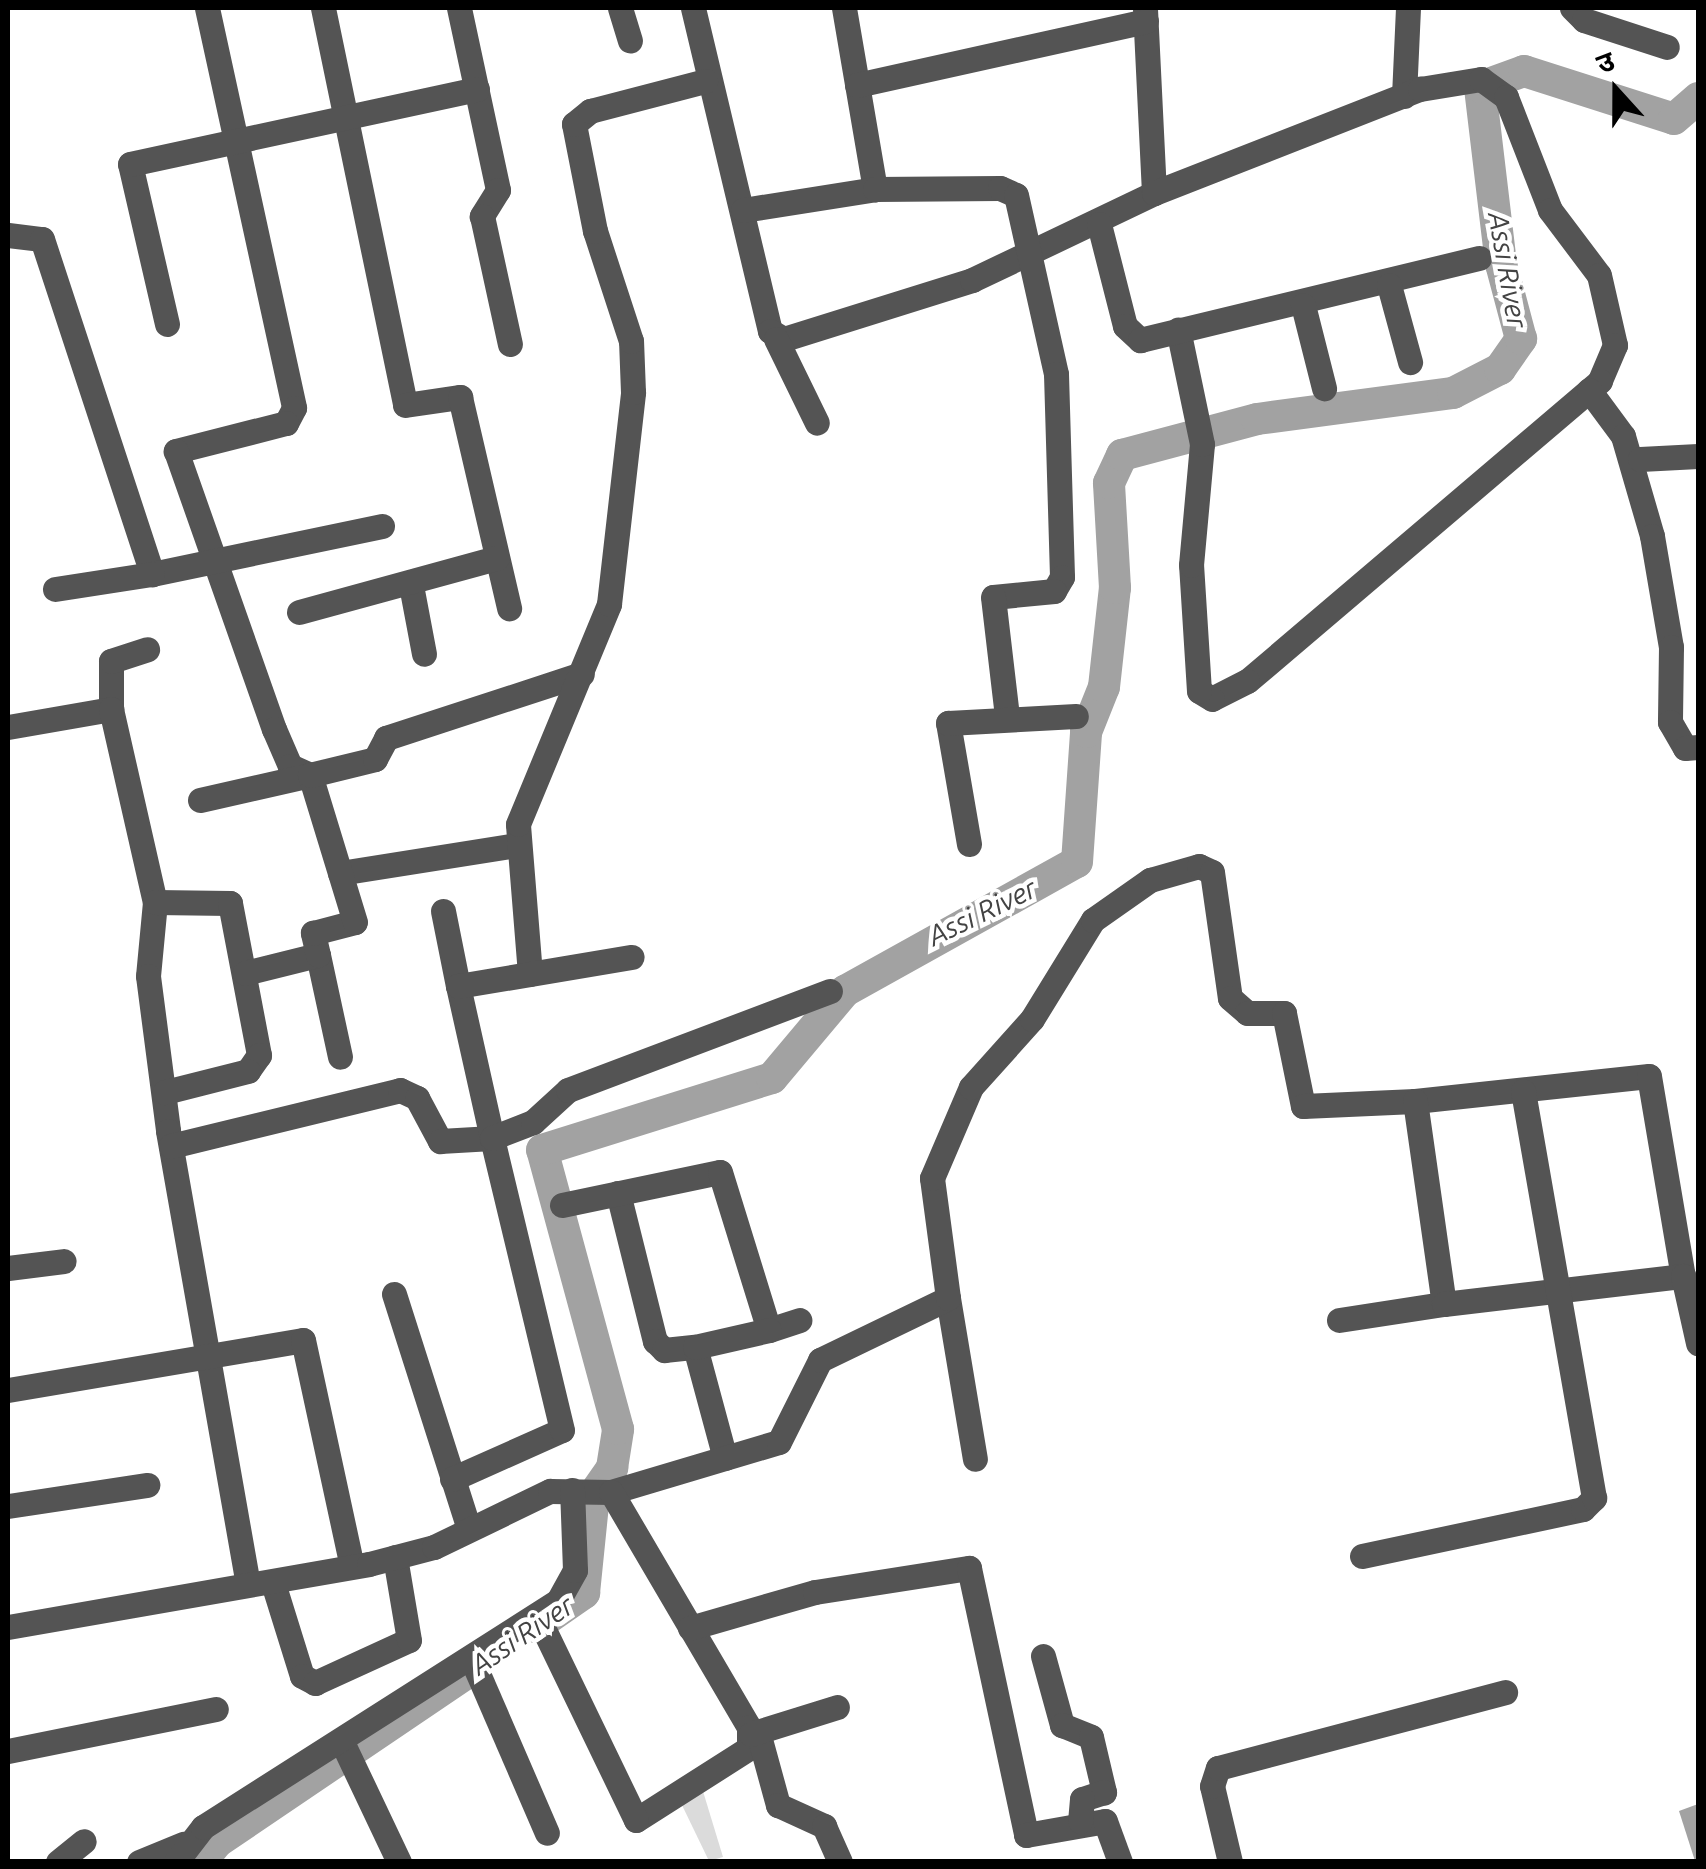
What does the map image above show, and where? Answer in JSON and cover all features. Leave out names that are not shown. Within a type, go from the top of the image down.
[{"type":"street","points":[[208,8],[294,408],[286,423],[178,446],[212,560],[286,759],[310,774],[354,922],[313,933],[340,1057]]},
{"type":"street","points":[[324,8],[405,404],[460,396],[509,608]]},
{"type":"street","points":[[460,8],[498,190],[482,216],[510,344]]},
{"type":"street","points":[[620,8],[630,40]]},
{"type":"street","points":[[693,8],[705,81],[776,339],[818,422]]},
{"type":"street","points":[[844,8],[874,190]]},
{"type":"street","points":[[1404,96],[1408,8]]},
{"type":"street","points":[[1572,8],[1584,20],[1668,47]]},
{"type":"street","points":[[858,85],[1146,14],[1154,193]]},
{"type":"street","points":[[530,974],[518,845],[539,766],[582,674],[624,527],[633,392],[632,340],[595,232],[574,124],[590,111],[705,81]]},
{"type":"street","points":[[776,339],[902,307],[1034,247],[1098,224],[1154,193],[1404,96],[1488,82],[1550,210],[1607,294],[1612,360],[1589,390],[1247,681],[1212,699],[1199,690],[1191,565],[1201,436],[1178,329]]},
{"type":"street","points":[[166,324],[130,164],[345,114],[477,89]]},
{"type":"street","points":[[743,210],[874,190],[1007,188],[1034,247],[1056,374],[1062,576],[1054,591],[998,594],[991,602],[1007,716]]},
{"type":"street","points":[[1098,224],[1132,336],[1302,305],[1478,258]]},
{"type":"street","points":[[8,236],[42,239],[152,574]]},
{"type":"street","points":[[1389,284],[1410,362]]},
{"type":"street","points":[[1302,305],[1324,388]]},
{"type":"street","points":[[1589,390],[1623,436],[1652,536],[1672,647],[1670,722],[1685,748],[1698,747]]},
{"type":"street","points":[[1640,459],[1698,456]]},
{"type":"street","points":[[56,589],[152,574],[382,526]]},
{"type":"street","points":[[298,612],[411,585],[497,558]]},
{"type":"street","points":[[411,585],[424,654]]},
{"type":"street","points":[[147,649],[111,661],[112,709],[155,902],[148,976],[201,1355],[260,1583],[302,1676],[315,1683],[409,1640],[395,1558]]},
{"type":"street","points":[[200,800],[375,759],[386,738],[582,674]]},
{"type":"street","points":[[8,727],[112,709]]},
{"type":"street","points":[[969,844],[946,728],[952,719],[1076,716]]},
{"type":"street","points":[[340,873],[518,845]]},
{"type":"street","points":[[975,1459],[932,1178],[971,1087],[1032,1019],[1083,931],[1150,880],[1199,866],[1212,872],[1230,998],[1247,1013],[1284,1013],[1303,1106],[1415,1101],[1649,1076],[1698,1343]]},
{"type":"street","points":[[155,902],[230,902],[256,1064],[165,1092]]},
{"type":"street","points":[[442,911],[562,1430],[452,1479]]},
{"type":"street","points":[[244,974],[318,954]]},
{"type":"street","points":[[458,986],[632,957]]},
{"type":"street","points":[[170,1146],[400,1090],[417,1098],[440,1141],[492,1138],[533,1122],[568,1090],[830,991]]},
{"type":"street","points":[[1362,1556],[1592,1502],[1523,1091]]},
{"type":"street","points":[[1415,1101],[1444,1304]]},
{"type":"street","points":[[562,1205],[725,1176],[769,1330]]},
{"type":"street","points":[[618,1193],[658,1349],[695,1347],[799,1320]]},
{"type":"street","points":[[8,1268],[64,1260]]},
{"type":"street","points":[[1339,1320],[1683,1276]]},
{"type":"street","points":[[394,1294],[444,1430],[452,1479],[468,1526]]},
{"type":"street","points":[[8,1628],[395,1558],[468,1526],[784,1439],[828,1355],[925,1317],[948,1298]]},
{"type":"street","points":[[8,1390],[303,1340],[352,1566]]},
{"type":"street","points":[[695,1347],[725,1458]]},
{"type":"street","points":[[8,1506],[147,1485]]},
{"type":"street","points":[[140,1862],[179,1853],[346,1750],[541,1622],[571,1586],[593,1491]]},
{"type":"street","points":[[593,1491],[690,1628],[755,1733],[778,1805],[824,1826],[840,1862]]},
{"type":"street","points":[[690,1628],[815,1592],[966,1567],[997,1672],[1026,1835],[1080,1821],[1105,1821],[1120,1862]]},
{"type":"street","points":[[541,1622],[636,1820],[745,1753],[755,1733],[837,1708]]},
{"type":"street","points":[[1042,1656],[1062,1725],[1090,1737],[1104,1792],[1082,1799],[1080,1821]]},
{"type":"street","points":[[475,1666],[547,1834]]},
{"type":"street","points":[[1230,1862],[1212,1786],[1218,1768],[1505,1692]]},
{"type":"street","points":[[8,1751],[216,1709]]},
{"type":"street","points":[[346,1750],[399,1862]]},
{"type":"street","points":[[58,1862],[84,1842]]},
{"type":"shaded area","points":[[702,1788],[723,1857],[709,1861],[680,1801]]},
{"type":"shaded area","points":[[1698,1804],[1698,1861],[1695,1861],[1679,1811]]},
{"type":"waterway","name":"Assi River","points":[[535,1627],[584,1593],[594,1494],[612,1468],[618,1429],[542,1150],[772,1078],[845,991],[1077,862],[1086,732],[1104,687],[1115,588],[1109,483],[1122,455],[1257,419],[1453,393],[1500,369],[1521,339],[1501,264],[1480,87],[1524,71],[1674,119],[1698,98]]},
{"type":"waterway","name":"Assi River","points":[[201,1862],[217,1842],[474,1668]]}]
